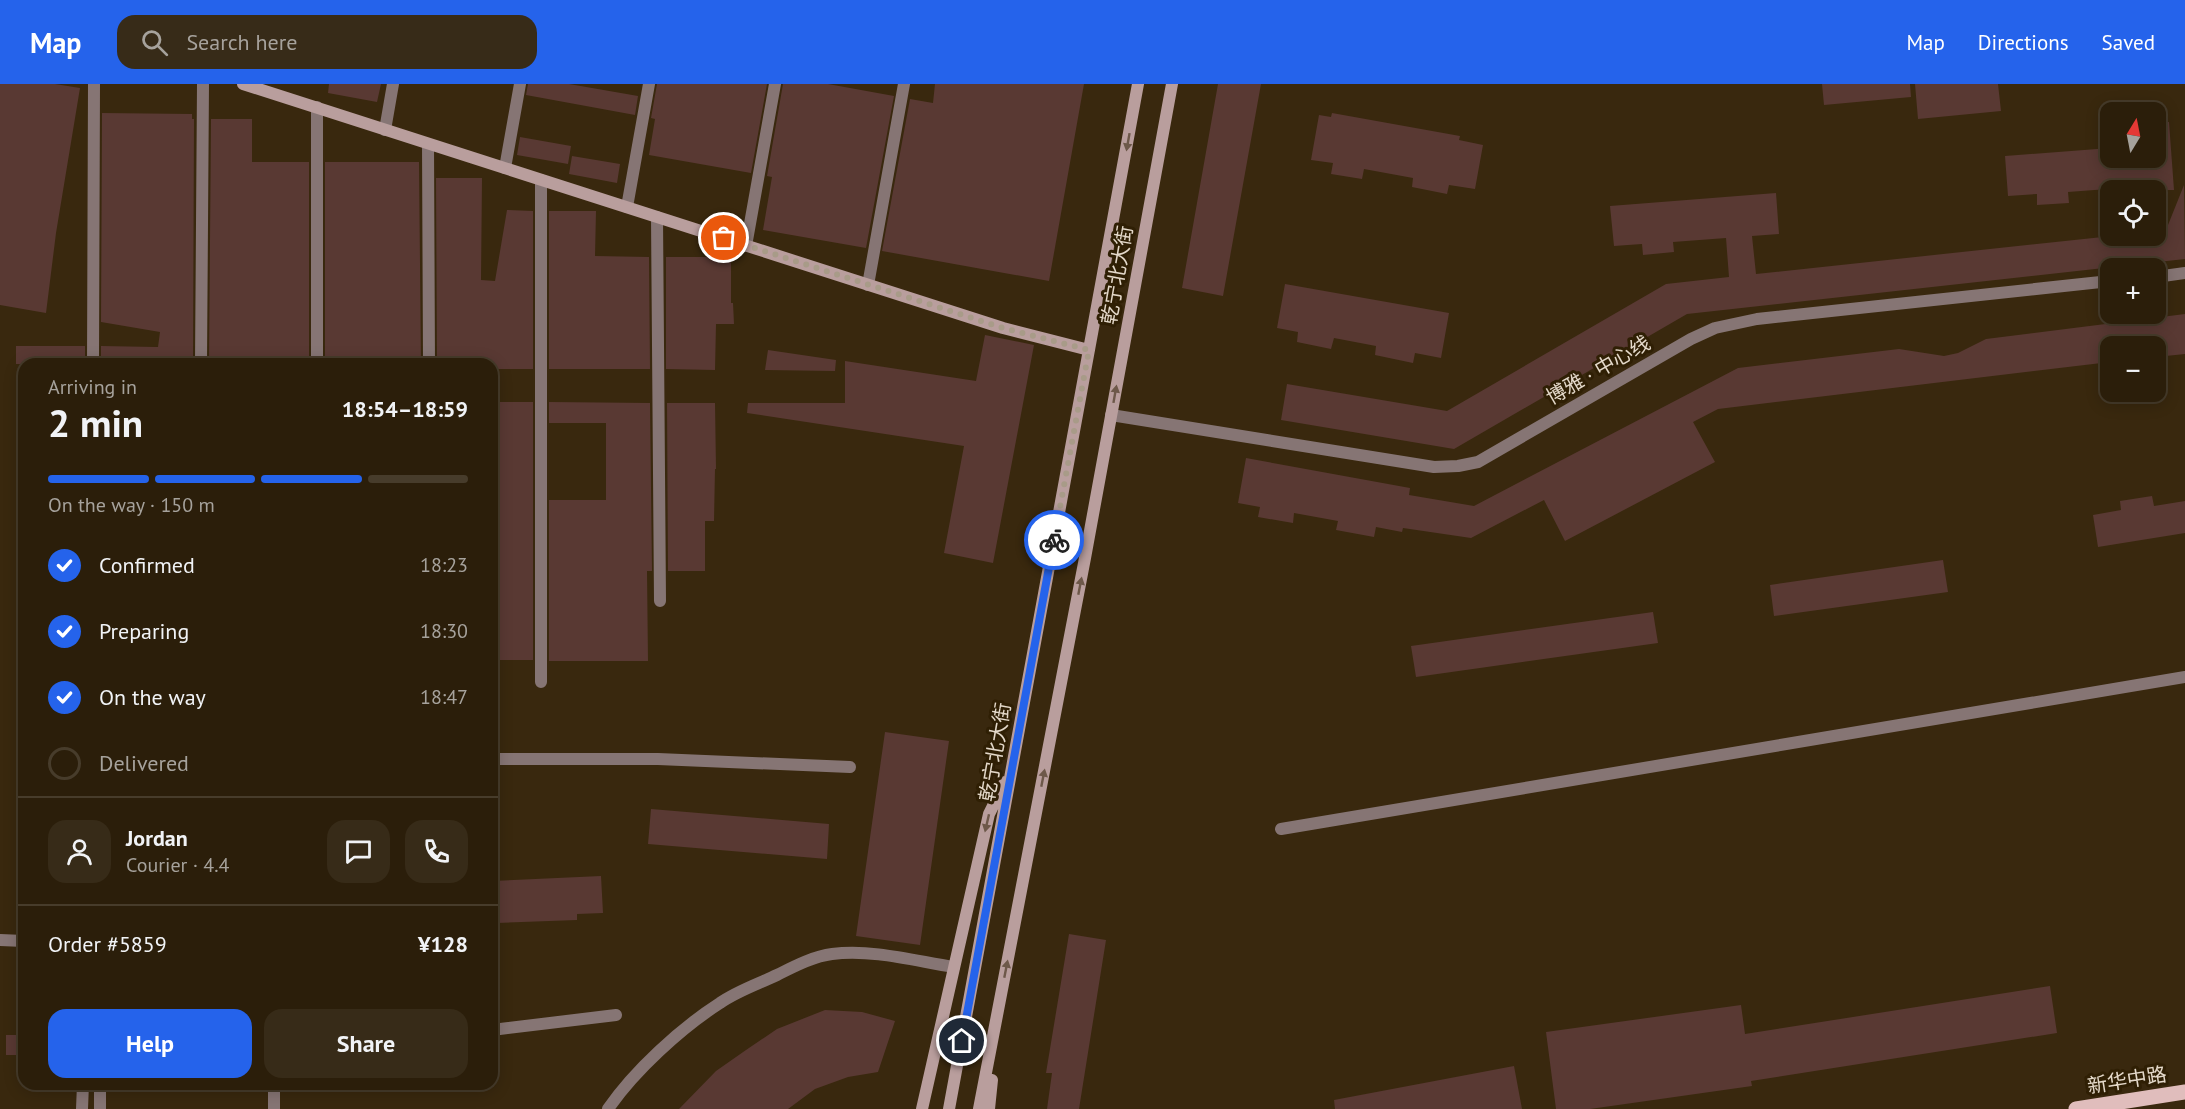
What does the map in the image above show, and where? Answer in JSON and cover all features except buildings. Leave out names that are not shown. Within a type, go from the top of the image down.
[{"type":"main road","points":[[243,84],[262,87],[317,108],[1003,328],[1089,350]]},
{"type":"main road","name":"乾宁北大街","points":[[949,1109],[1138,84]]},
{"type":"main road","name":"乾宁北大街","points":[[979,1109],[1172,84]]},
{"type":"main road","points":[[922,1109],[989,814],[1012,771]]},
{"type":"main road","points":[[989,1109],[1000,997]]},
{"type":"main road","name":"新华中路","points":[[2076,1109],[2185,1092]]},
{"type":"street","points":[[93,358],[94,84]]},
{"type":"street","points":[[201,358],[203,84]]},
{"type":"street","points":[[385,130],[393,84]]},
{"type":"street","points":[[505,168],[520,84]]},
{"type":"street","points":[[627,207],[649,84]]},
{"type":"street","points":[[746,246],[775,84]]},
{"type":"street","points":[[868,285],[904,84]]},
{"type":"street","points":[[317,108],[317,358]]},
{"type":"street","points":[[428,144],[429,358]]},
{"type":"street","points":[[540,682],[541,180]]},
{"type":"street","points":[[657,217],[660,601]]},
{"type":"street","points":[[2166,276],[2185,273]]},
{"type":"street","name":"博雅 · 中心线","points":[[1111,415],[1434,467],[1458,466],[1478,462],[1680,345],[1715,328],[1757,320],[2100,282]]},
{"type":"street","points":[[1281,829],[2185,676]]},
{"type":"street","points":[[498,759],[658,759],[850,767]]},
{"type":"street","points":[[0,940],[18,941]]},
{"type":"street","points":[[608,1109],[631,1079],[678,1036],[721,1002],[788,969],[830,954],[847,953],[875,954],[954,967]]},
{"type":"street","points":[[498,1028],[616,1016]]},
{"type":"street","points":[[82,1109],[83,1090]]},
{"type":"street","points":[[100,1090],[100,1109]]},
{"type":"street","points":[[274,1090],[274,1109]]},
{"type":"way so far","points":[[724,238],[1003,328],[1089,350],[1054,540]]},
{"type":"route","points":[[962,1041],[1054,540]]}]
